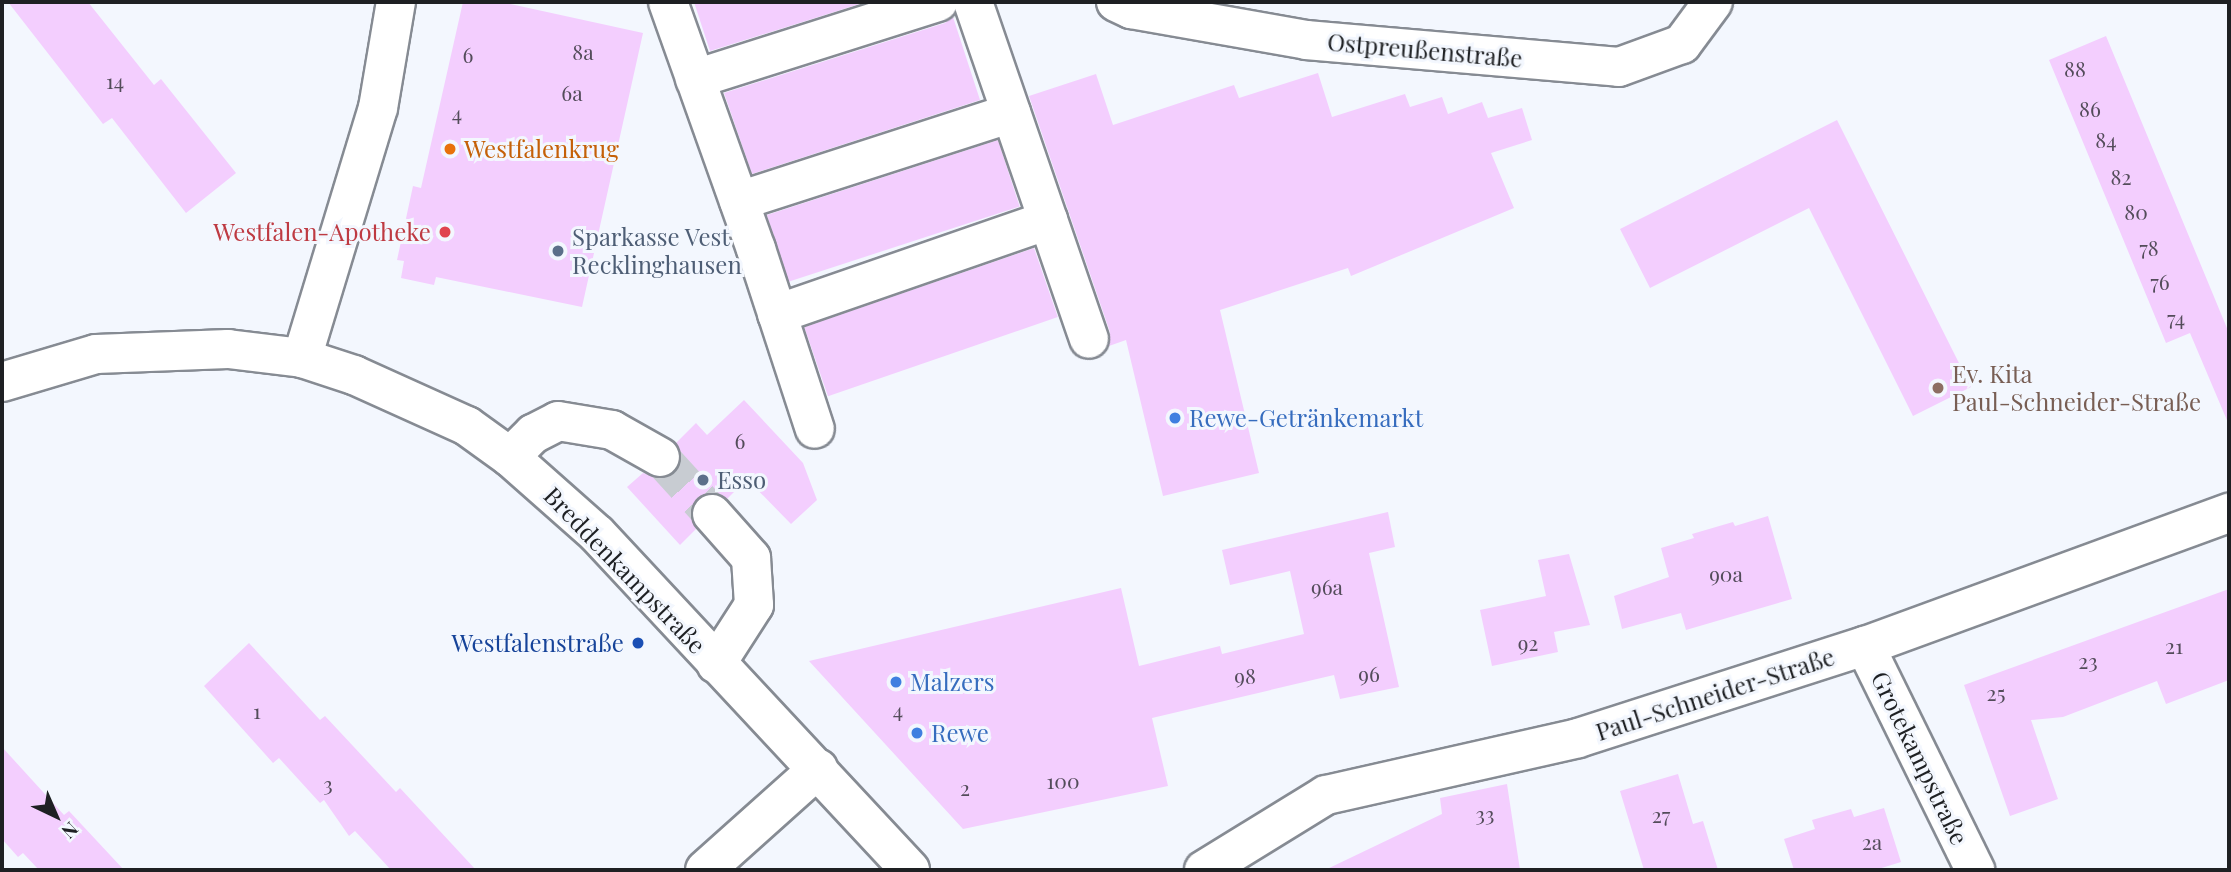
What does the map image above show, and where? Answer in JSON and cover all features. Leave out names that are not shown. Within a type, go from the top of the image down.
[{"type":"street","points":[[302,358],[378,108],[396,2]]},
{"type":"street","points":[[668,2],[739,201],[815,429]]},
{"type":"street","points":[[695,79],[938,2]]},
{"type":"street","points":[[973,2],[1089,339]]},
{"type":"street","name":"Ostpreußenstraße","points":[[1116,2],[1131,9],[1306,40],[1619,67],[1682,44],[1713,2]]},
{"type":"street","points":[[739,201],[1011,113]]},
{"type":"street","points":[[777,314],[1048,220]]},
{"type":"street","name":"Breddenkampstraße","points":[[2,382],[96,354],[228,349],[302,358],[354,375],[467,426],[510,457],[597,534],[909,870]]},
{"type":"street","points":[[510,457],[533,434],[558,421],[612,430],[660,457]]},
{"type":"street","name":"Paul-Schneider-Straße","points":[[1205,870],[1326,794],[1578,738],[1865,646],[2229,513]]},
{"type":"street","points":[[712,514],[751,558],[754,605],[716,664]]},
{"type":"street","name":"Grotekampstraße","points":[[1865,646],[1975,870]]},
{"type":"street","points":[[705,870],[818,769]]},
{"type":"building","points":[[8,2],[88,2],[154,85],[161,79],[236,173],[186,213],[112,118],[103,124]]},
{"type":"building","points":[[463,2],[501,2],[643,33],[582,307],[436,277],[434,285],[401,278],[404,261],[397,260],[413,186],[421,188]]},
{"type":"building","points":[[694,2],[866,2],[710,51]]},
{"type":"building","points":[[953,17],[980,100],[752,174],[724,93],[945,23]]},
{"type":"building","points":[[2106,36],[2229,333],[2229,425],[2190,333],[2166,343],[2049,60]]},
{"type":"building","points":[[1318,73],[1332,117],[1405,94],[1410,107],[1442,97],[1448,114],[1482,102],[1488,118],[1522,108],[1532,140],[1491,153],[1514,208],[1351,276],[1348,268],[1220,310],[1259,473],[1163,496],[1126,340],[1109,346],[1110,332],[1029,96],[1096,74],[1113,125],[1234,85],[1239,98]]},
{"type":"building","points":[[1837,120],[1971,387],[1913,416],[1809,208],[1650,288],[1620,229]]},
{"type":"building","points":[[998,140],[1020,207],[789,282],[767,215]]},
{"type":"building","points":[[1034,248],[1058,317],[828,396],[804,327]]},
{"type":"building","points":[[744,400],[803,463],[817,500],[791,524],[747,479],[727,499],[718,493],[708,493],[697,498],[692,506],[691,518],[696,529],[680,545],[627,487],[643,473],[660,479],[672,475],[679,467],[682,457],[676,443],[696,423],[707,435]]},
{"type":"building","points":[[1388,512],[1395,547],[1369,553],[1399,687],[1340,699],[1334,675],[1152,718],[1168,786],[963,829],[809,661],[1121,588],[1139,666],[1220,646],[1222,654],[1304,634],[1290,571],[1230,585],[1222,550]]},
{"type":"building","points":[[1768,516],[1792,599],[1686,630],[1681,613],[1622,629],[1614,596],[1669,577],[1661,548],[1694,538],[1692,534],[1733,522],[1735,526]]},
{"type":"building","points":[[1569,554],[1590,625],[1554,632],[1558,652],[1492,666],[1480,610],[1546,596],[1538,560]]},
{"type":"building","points":[[2229,589],[2229,680],[2166,704],[2157,681],[2063,717],[2031,720],[2058,799],[2010,816],[1964,685]]},
{"type":"building","points":[[249,643],[320,720],[325,716],[396,792],[400,788],[476,870],[391,870],[355,831],[349,836],[324,800],[320,803],[279,758],[273,763],[204,686]]},
{"type":"building","points":[[2,747],[64,815],[69,811],[124,870],[39,870],[23,853],[18,857],[2,839]]},
{"type":"building","points":[[1678,774],[1693,824],[1703,821],[1718,870],[1644,870],[1620,791]]},
{"type":"building","points":[[1507,784],[1520,870],[1325,870],[1442,814],[1440,798]]},
{"type":"building","points":[[1884,808],[1901,862],[1875,870],[1794,870],[1784,839],[1815,829],[1812,820],[1851,809],[1854,817]]},
{"type":"tunnel","points":[[660,457],[712,514]]},
{"type":"place","name":"Westfalenkrug","points":[[450,149]]},
{"type":"place","name":"Westfalen-Apotheke","points":[[445,232]]},
{"type":"place","name":"Sparkasse Vest Recklinghausen","points":[[558,251]]},
{"type":"place","name":"Ev. Kita Paul-Schneider-Straße","points":[[1938,388]]},
{"type":"place","name":"Rewe-Getränkemarkt","points":[[1175,418]]},
{"type":"place","name":"Esso","points":[[703,480]]},
{"type":"place","name":"Westfalenstraße","points":[[638,643]]},
{"type":"place","name":"Malzers","points":[[896,682]]},
{"type":"place","name":"Rewe","points":[[917,733]]}]
